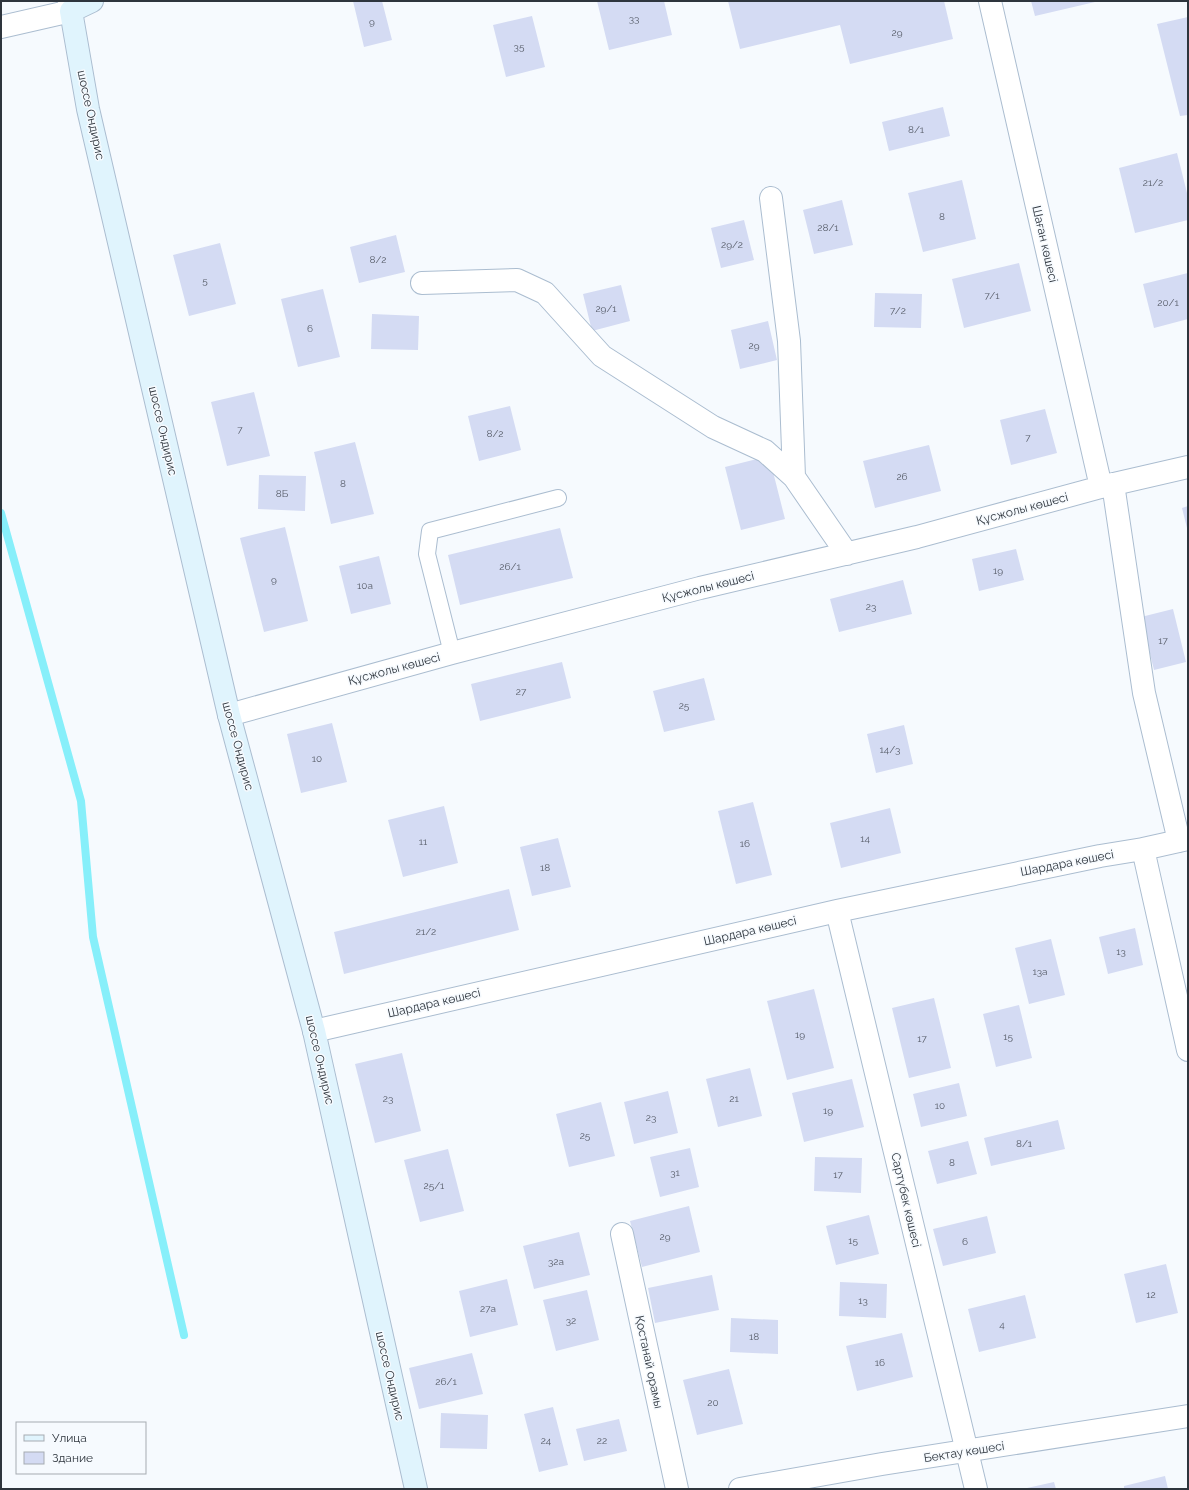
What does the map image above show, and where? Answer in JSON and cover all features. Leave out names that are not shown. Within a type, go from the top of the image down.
[{"type":"main road","points":[[70,6],[92,1]]},
{"type":"main road","name":"шоссе Ондирис","points":[[70,6],[88,109],[229,715],[314,1031],[416,1489]]},
{"type":"street","name":"Шаған көшесі","points":[[990,1],[1107,486],[1144,693],[1183,840]]},
{"type":"street","points":[[1,27],[70,6]]},
{"type":"street","points":[[771,198],[789,341],[794,477]]},
{"type":"street","points":[[422,283],[517,280],[545,293],[602,356],[714,427],[765,451],[794,477],[847,554]]},
{"type":"street","name":"Құсжолы көшесі","points":[[229,715],[452,653],[700,588],[925,535],[1107,486],[1188,467]]},
{"type":"street","name":"Шардара көшесі","points":[[314,1031],[837,911],[1183,840]]},
{"type":"street","points":[[1143,849],[1188,1050]]},
{"type":"street","name":"Сартүбек көшесі","points":[[837,911],[976,1489]]},
{"type":"street","name":"Қостанай орамы","points":[[622,1234],[677,1489]]},
{"type":"street","name":"Бектау көшесі","points":[[740,1489],[882,1464],[1188,1416]]},
{"type":"lane","points":[[452,653],[427,554],[430,531],[558,498]]},
{"type":"building","points":[[353,1],[382,1],[392,40],[364,47]]},
{"type":"building","points":[[597,1],[664,1],[672,35],[609,50]]},
{"type":"building","points":[[728,1],[944,1],[953,39],[850,64],[840,25],[740,49]]},
{"type":"building","points":[[1031,1],[1095,1],[1095,2],[1035,16]]},
{"type":"building","points":[[532,16],[545,67],[506,77],[493,25]]},
{"type":"building","points":[[1188,17],[1188,115],[1180,116],[1157,24]]},
{"type":"building","points":[[943,107],[950,136],[889,151],[882,122]]},
{"type":"building","points":[[1177,153],[1188,197],[1188,220],[1135,233],[1119,168]]},
{"type":"building","points":[[962,180],[976,239],[923,252],[908,193]]},
{"type":"building","points":[[842,200],[853,245],[814,254],[803,210]]},
{"type":"building","points":[[744,220],[754,260],[721,268],[711,228]]},
{"type":"building","points":[[396,235],[405,272],[359,283],[350,247]]},
{"type":"building","points":[[220,243],[236,304],[189,316],[173,255]]},
{"type":"building","points":[[1019,263],[1031,311],[964,328],[952,279]]},
{"type":"building","points":[[1188,273],[1188,319],[1154,328],[1143,284]]},
{"type":"building","points":[[621,285],[630,321],[592,331],[583,294]]},
{"type":"building","points":[[323,289],[340,357],[298,367],[281,299]]},
{"type":"building","points":[[875,293],[922,294],[921,328],[874,327]]},
{"type":"building","points":[[372,314],[419,316],[418,350],[371,349]]},
{"type":"building","points":[[768,321],[777,360],[740,369],[731,330]]},
{"type":"building","points":[[254,392],[270,456],[227,466],[211,402]]},
{"type":"building","points":[[510,406],[521,450],[479,461],[468,416]]},
{"type":"building","points":[[1045,409],[1057,453],[1011,465],[1000,420]]},
{"type":"building","points":[[355,442],[374,514],[331,524],[314,452]]},
{"type":"building","points":[[929,445],[941,491],[875,508],[863,461]]},
{"type":"building","points":[[769,456],[785,519],[741,530],[725,467]]},
{"type":"building","points":[[259,475],[306,476],[305,511],[258,509]]},
{"type":"building","points":[[1188,506],[1188,528],[1187,528],[1182,508]]},
{"type":"building","points":[[285,527],[308,621],[264,632],[240,538]]},
{"type":"building","points":[[560,528],[573,578],[460,605],[448,555]]},
{"type":"building","points":[[1016,549],[1024,580],[979,591],[972,559]]},
{"type":"building","points":[[379,556],[391,604],[351,614],[339,566]]},
{"type":"building","points":[[903,580],[912,614],[839,632],[830,599]]},
{"type":"building","points":[[1173,609],[1186,662],[1154,670],[1141,617]]},
{"type":"building","points":[[562,662],[571,698],[480,721],[471,684]]},
{"type":"building","points":[[704,678],[715,720],[664,732],[653,691]]},
{"type":"building","points":[[332,723],[347,782],[301,793],[287,734]]},
{"type":"building","points":[[904,725],[913,764],[876,773],[867,734]]},
{"type":"building","points":[[753,802],[772,875],[736,884],[718,811]]},
{"type":"building","points":[[444,806],[458,863],[403,877],[388,820]]},
{"type":"building","points":[[890,808],[901,853],[841,868],[830,823]]},
{"type":"building","points":[[558,838],[571,887],[532,896],[520,847]]},
{"type":"building","points":[[509,889],[519,930],[344,974],[334,932]]},
{"type":"building","points":[[1135,928],[1143,965],[1108,974],[1099,937]]},
{"type":"building","points":[[1051,939],[1065,995],[1029,1004],[1015,948]]},
{"type":"building","points":[[814,989],[834,1068],[787,1080],[767,1001]]},
{"type":"building","points":[[934,998],[951,1068],[909,1078],[892,1008]]},
{"type":"building","points":[[1019,1005],[1032,1058],[996,1067],[983,1014]]},
{"type":"building","points":[[402,1053],[421,1131],[375,1143],[355,1064]]},
{"type":"building","points":[[750,1068],[762,1116],[718,1127],[706,1079]]},
{"type":"building","points":[[852,1079],[864,1127],[804,1142],[792,1093]]},
{"type":"building","points":[[959,1083],[967,1116],[921,1127],[913,1094]]},
{"type":"building","points":[[668,1091],[678,1133],[634,1144],[624,1102]]},
{"type":"building","points":[[601,1102],[615,1156],[569,1167],[556,1114]]},
{"type":"building","points":[[1058,1120],[1065,1149],[991,1166],[984,1138]]},
{"type":"building","points":[[968,1141],[977,1174],[937,1184],[928,1151]]},
{"type":"building","points":[[690,1148],[699,1187],[660,1197],[650,1157]]},
{"type":"building","points":[[448,1149],[464,1211],[420,1222],[404,1160]]},
{"type":"building","points":[[815,1157],[862,1158],[861,1193],[814,1191]]},
{"type":"building","points":[[689,1206],[700,1252],[642,1267],[630,1221]]},
{"type":"building","points":[[869,1215],[879,1254],[836,1265],[826,1226]]},
{"type":"building","points":[[987,1216],[996,1253],[943,1266],[933,1229]]},
{"type":"building","points":[[579,1232],[590,1275],[534,1289],[523,1246]]},
{"type":"building","points":[[1166,1264],[1178,1313],[1136,1323],[1124,1274]]},
{"type":"building","points":[[712,1275],[719,1310],[655,1323],[648,1288]]},
{"type":"building","points":[[507,1279],[518,1325],[470,1337],[459,1291]]},
{"type":"building","points":[[840,1282],[887,1284],[886,1318],[839,1316]]},
{"type":"building","points":[[587,1290],[599,1340],[556,1351],[543,1300]]},
{"type":"building","points":[[1025,1295],[1036,1338],[979,1352],[968,1309]]},
{"type":"building","points":[[731,1318],[778,1320],[778,1354],[730,1352]]},
{"type":"building","points":[[902,1333],[913,1377],[857,1391],[846,1346]]},
{"type":"building","points":[[472,1353],[483,1394],[419,1409],[409,1368]]},
{"type":"building","points":[[729,1369],[743,1424],[697,1435],[683,1380]]},
{"type":"building","points":[[553,1407],[568,1465],[539,1472],[524,1414]]},
{"type":"building","points":[[441,1413],[488,1415],[487,1449],[440,1448]]},
{"type":"building","points":[[619,1419],[627,1451],[584,1461],[576,1429]]},
{"type":"building","points":[[1165,1476],[1168,1489],[1124,1489],[1124,1486]]},
{"type":"building","points":[[1054,1482],[1056,1489],[1027,1489],[1027,1488]]},
{"type":"waterway","points":[[1,513],[81,801],[93,937],[184,1335]]}]
